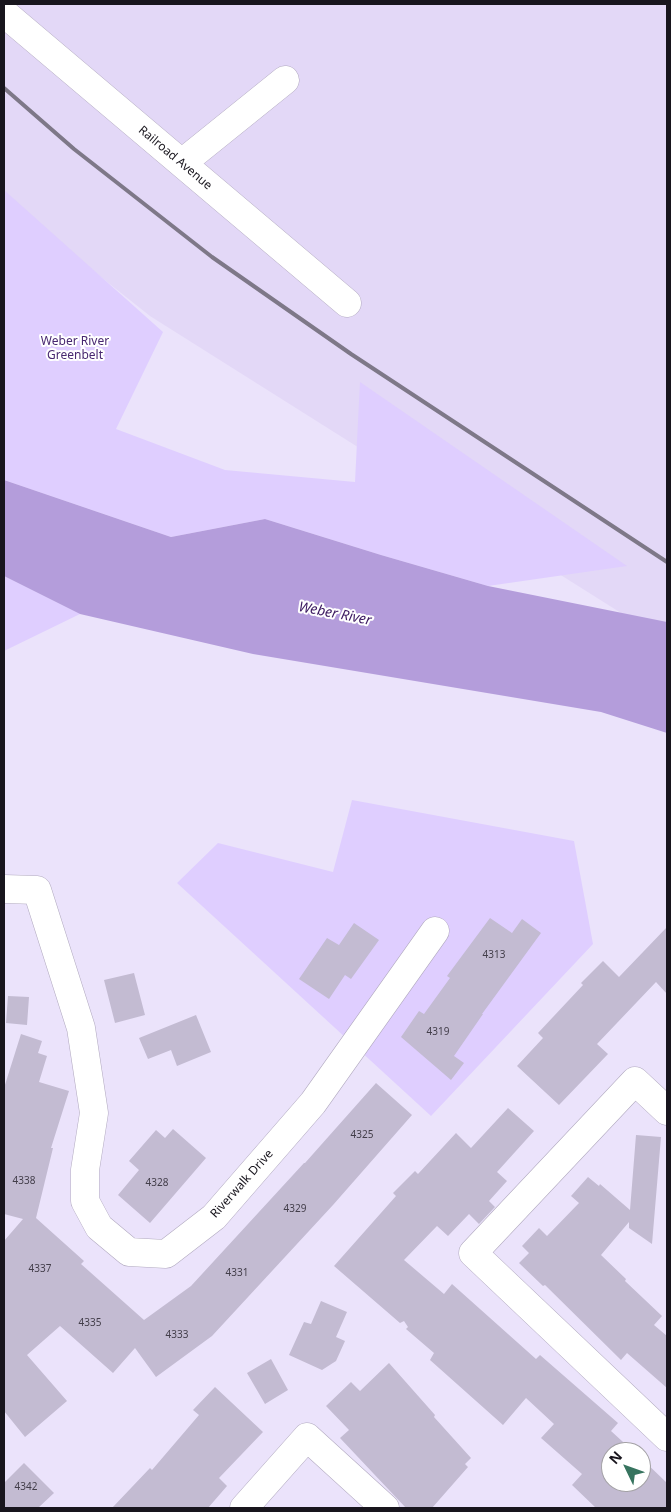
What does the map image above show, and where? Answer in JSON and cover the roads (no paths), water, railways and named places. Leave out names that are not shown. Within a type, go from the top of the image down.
[{"type":"street","name":"Railroad Avenue","points":[[4,13],[347,303]]},
{"type":"street","points":[[182,163],[285,80]]},
{"type":"street","name":"Riverwalk Drive","points":[[4,889],[37,890],[81,1028],[94,1113],[85,1170],[85,1202],[100,1227],[129,1252],[166,1254],[214,1217],[313,1103],[435,931]]},
{"type":"street","points":[[667,1111],[635,1081],[473,1253],[667,1436]]},
{"type":"street","points":[[244,1508],[307,1437],[385,1508]]},
{"type":"water","name":"Weber River","points":[[4,480],[171,537],[265,519],[488,586],[667,622],[667,733],[601,712],[253,654],[80,614],[4,576]]},
{"type":"railway","points":[[4,88],[74,149],[212,257],[351,354],[667,562]]},
{"type":"park label","name":"Weber River Greenbelt","points":[[75,349]]}]
